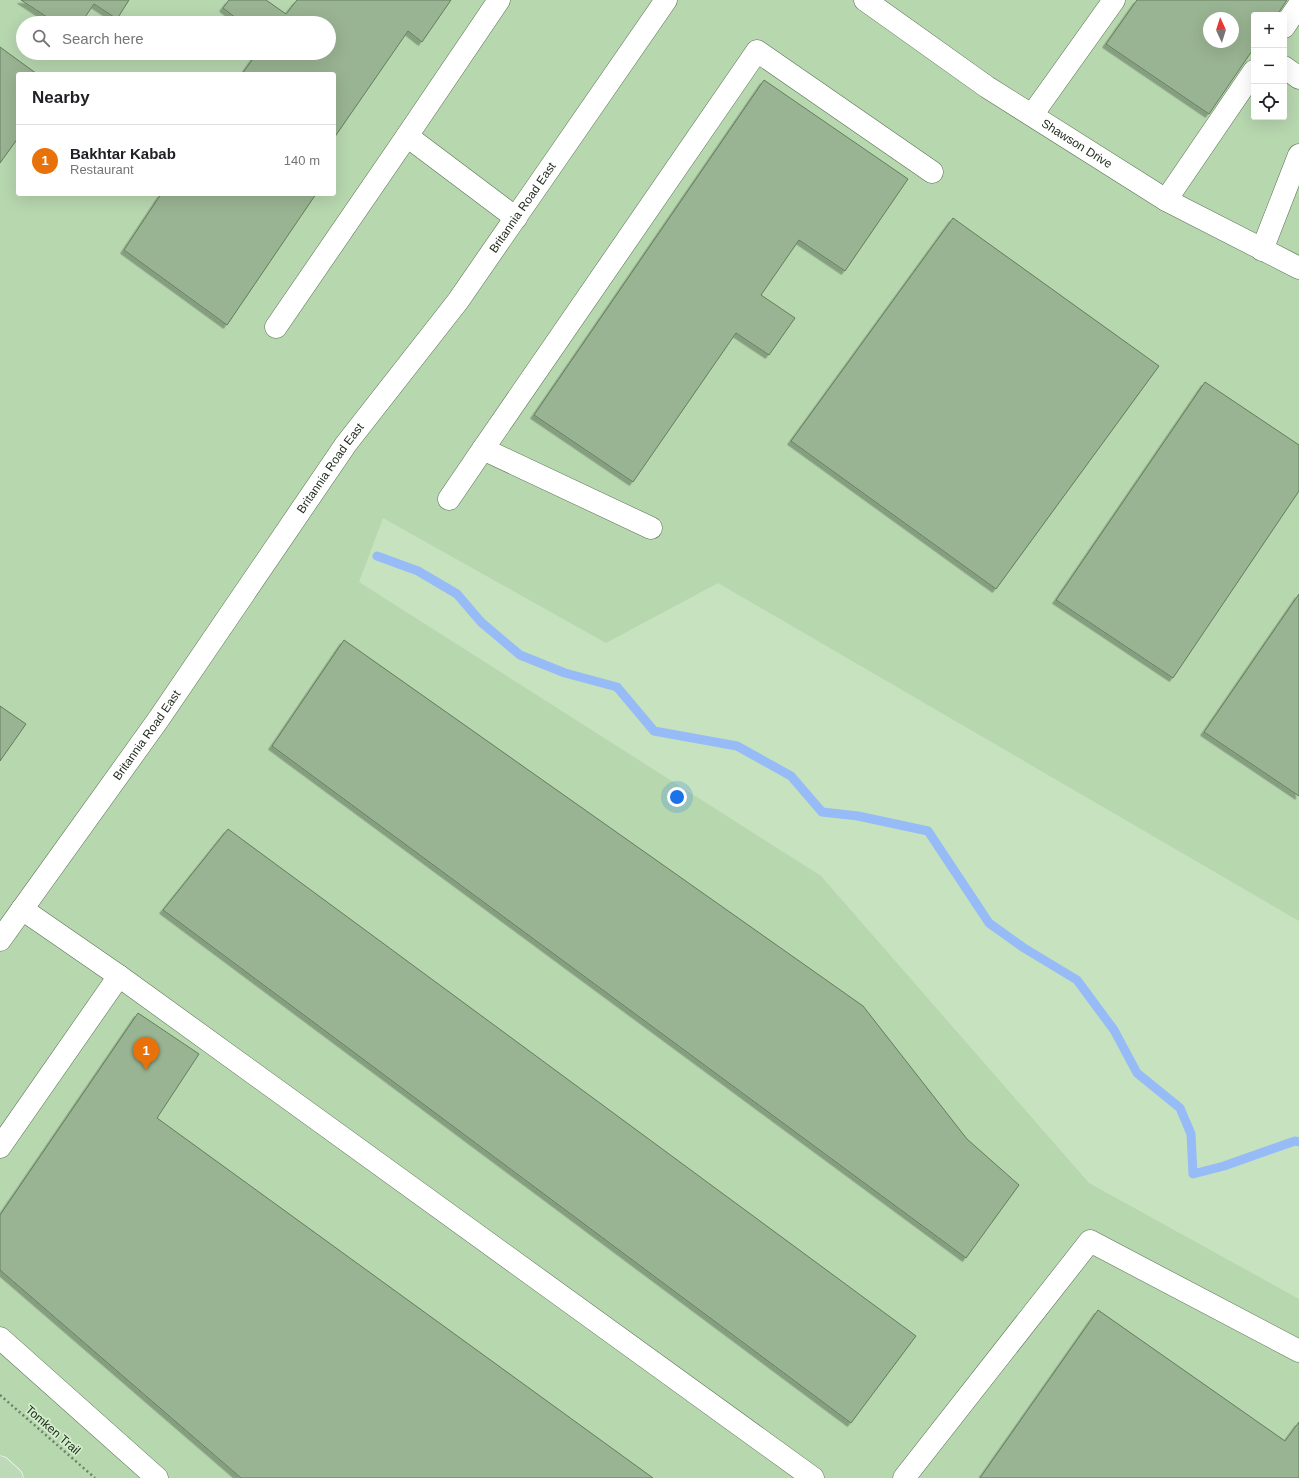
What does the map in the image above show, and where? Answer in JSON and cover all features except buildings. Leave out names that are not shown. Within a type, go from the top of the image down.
[{"type":"main road","points":[[0,1467],[12,1478]]},
{"type":"street","points":[[276,327],[499,0]]},
{"type":"street","name":"Britannia Road East","points":[[0,940],[158,720],[346,444],[458,301],[666,0]]},
{"type":"street","name":"Shawson Drive","points":[[865,0],[888,6],[987,86],[1166,200],[1299,268]]},
{"type":"street","points":[[1032,115],[1114,0]]},
{"type":"street","points":[[1287,23],[1299,5]]},
{"type":"street","points":[[449,499],[757,52],[932,172]]},
{"type":"street","points":[[1287,70],[1299,78]]},
{"type":"street","points":[[1166,200],[1251,75]]},
{"type":"street","points":[[407,136],[516,218]]},
{"type":"street","points":[[1262,250],[1299,155]]},
{"type":"street","points":[[483,449],[651,528]]},
{"type":"street","points":[[22,909],[120,976],[813,1478]]},
{"type":"street","points":[[0,1147],[120,976]]},
{"type":"street","points":[[904,1478],[1090,1241],[1299,1350]]},
{"type":"street","points":[[0,1338],[157,1478]]},
{"type":"path","name":"Tomken Trail","points":[[0,1394],[95,1478]]},
{"type":"shaded area","points":[[0,0],[1299,0],[1299,921],[718,583],[606,643],[383,518],[359,582],[821,876],[1089,1183],[1299,1299],[1299,1478],[0,1478]]},
{"type":"waterway","points":[[377,556],[418,571],[457,594],[481,622],[520,655],[565,673],[617,687],[654,731],[737,746],[791,776],[822,812],[858,816],[928,831],[989,923],[1024,948],[1077,980],[1114,1030],[1137,1073],[1180,1108],[1191,1134],[1193,1174],[1224,1166],[1295,1141],[1299,1142]]},
{"type":"place","name":"Bakhtar Kabab","points":[[146,1070]]}]
